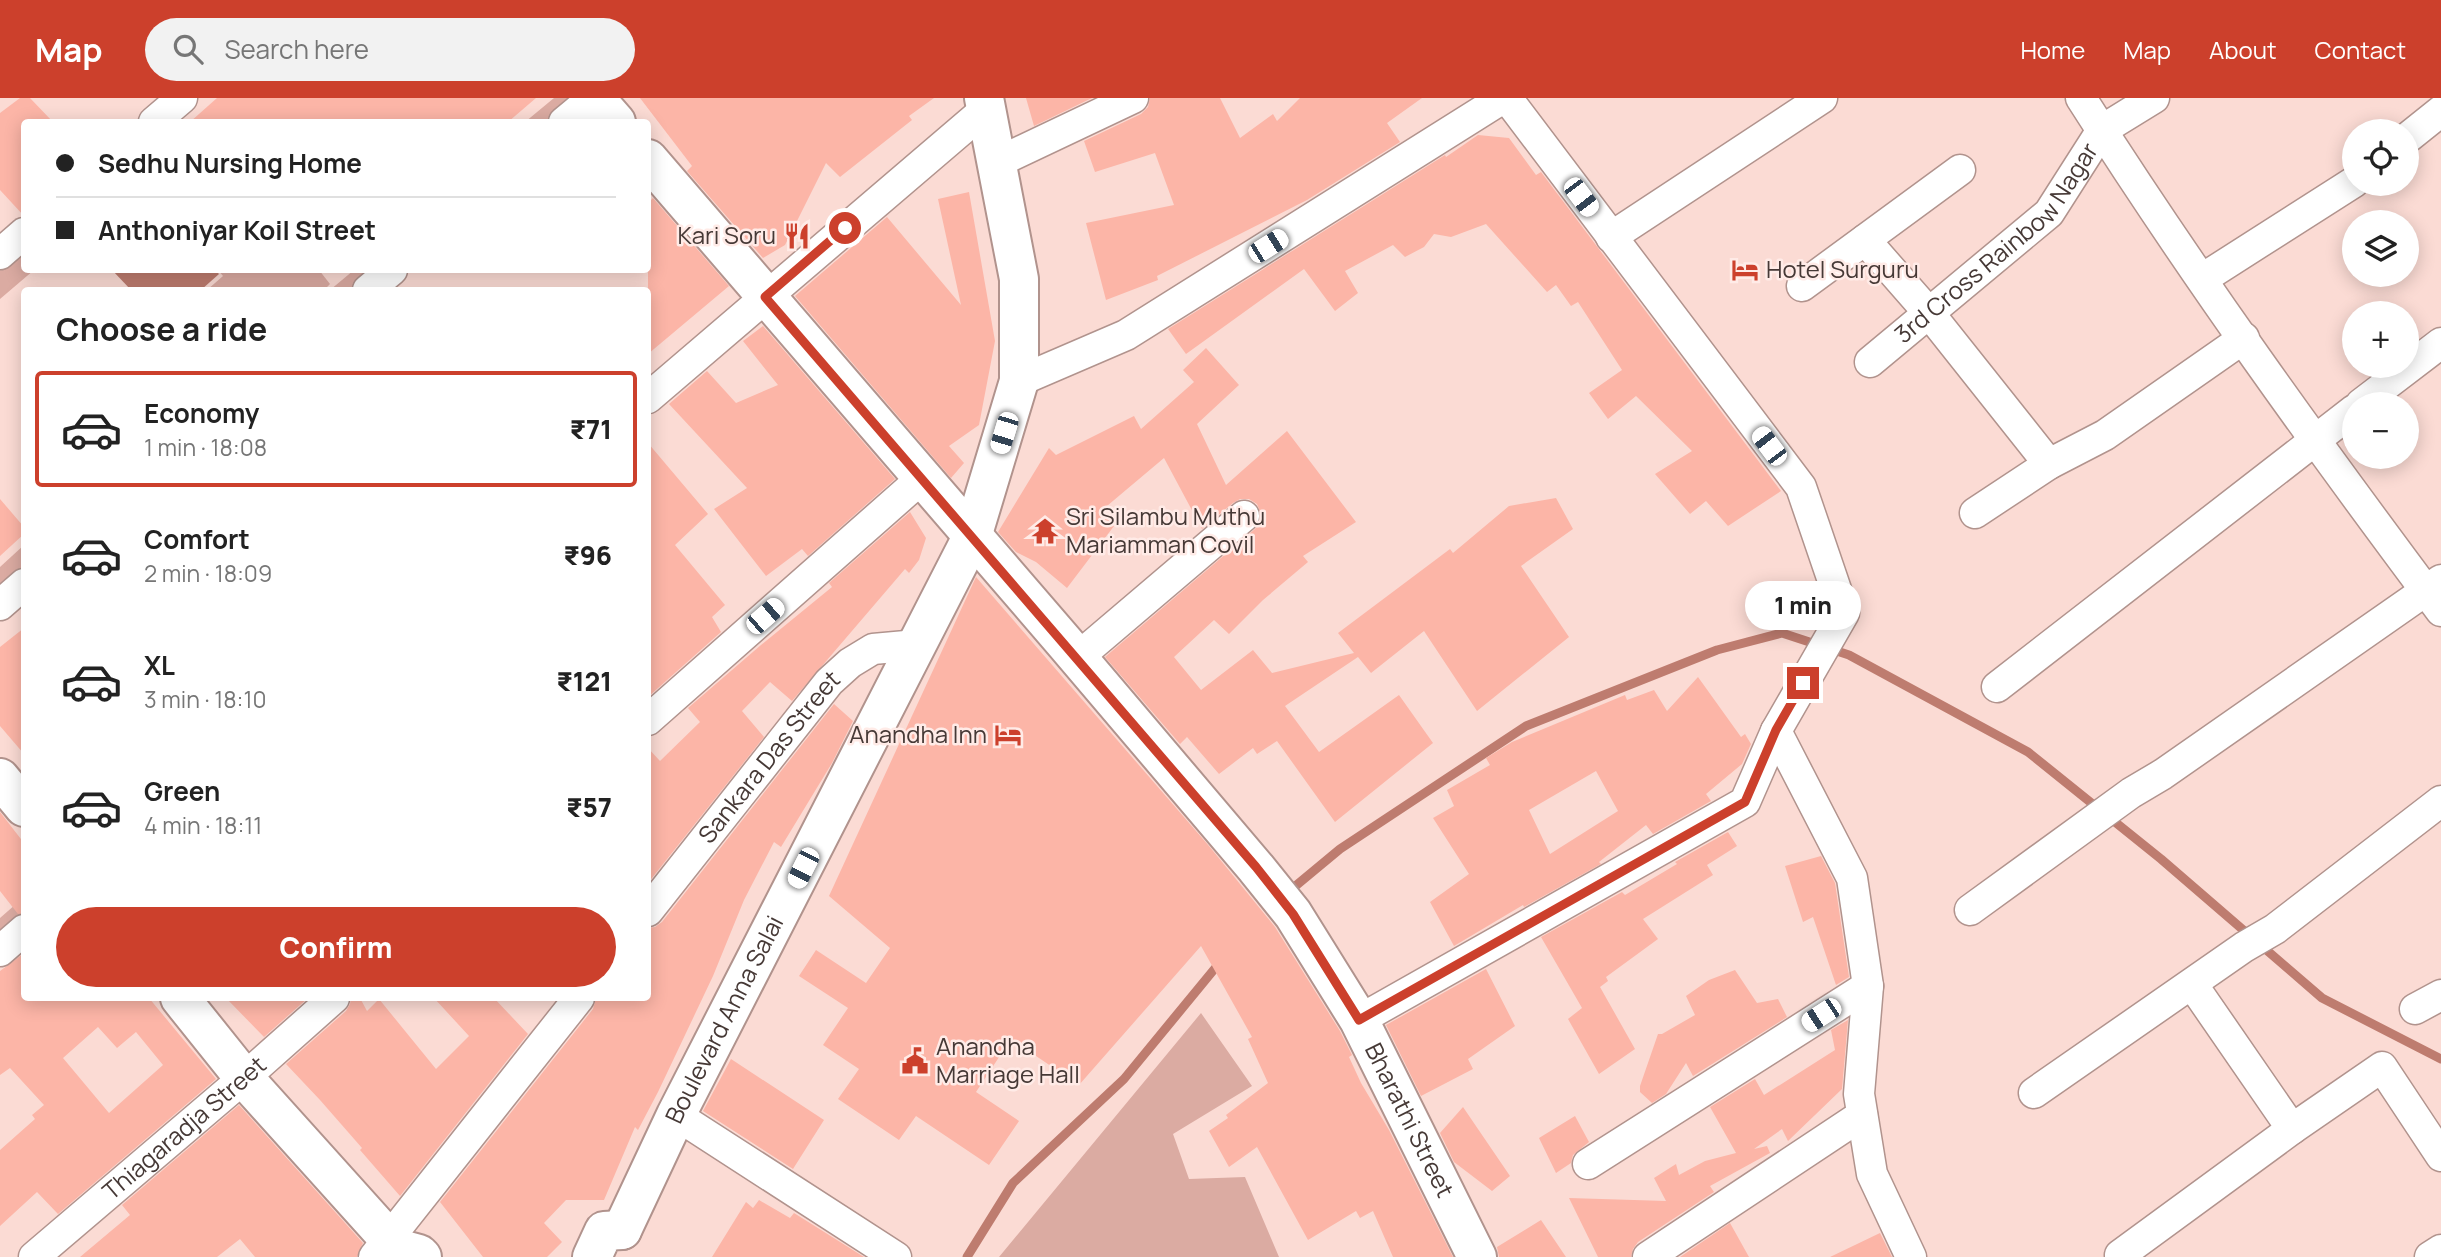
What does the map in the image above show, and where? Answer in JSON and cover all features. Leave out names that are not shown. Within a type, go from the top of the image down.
[{"type":"street","points":[[158,119],[182,98]]},
{"type":"street","points":[[568,119],[594,98],[613,119]]},
{"type":"street","points":[[996,163],[1133,98]]},
{"type":"street","points":[[1019,381],[1126,335],[1505,98],[1801,487],[1844,613],[1776,730],[1745,802],[1359,1020]]},
{"type":"street","points":[[1611,237],[1822,98]]},
{"type":"street","points":[[1969,910],[2130,793],[2436,594],[2315,439],[2138,188],[2081,98]]},
{"type":"street","name":"3rd Cross Rainbow Nagar","points":[[1870,362],[2049,213],[2102,130],[2154,98]]},
{"type":"street","points":[[651,395],[985,103]]},
{"type":"street","name":"Boulevard Anna Salai","points":[[592,1257],[604,1231],[624,1243],[676,1115],[972,537],[1019,381],[1019,279],[985,103]]},
{"type":"street","points":[[2419,129],[2441,111]]},
{"type":"street","points":[[651,163],[1077,658],[1244,516]]},
{"type":"street","points":[[1802,286],[1960,170]]},
{"type":"street","points":[[2202,279],[2342,190]]},
{"type":"street","points":[[0,254],[21,236]]},
{"type":"street","points":[[1865,240],[1929,313],[2049,464]]},
{"type":"street","points":[[372,287],[388,273]]},
{"type":"street","points":[[1975,513],[2049,464],[2105,435],[2244,338]]},
{"type":"street","points":[[2377,392],[2441,344]]},
{"type":"street","points":[[1997,687],[2342,419]]},
{"type":"street","points":[[651,717],[921,479]]},
{"type":"street","points":[[0,605],[21,587]]},
{"type":"street","name":"Sankara Das Street","points":[[651,907],[829,681],[849,663],[873,649],[917,645]]},
{"type":"street","name":"Bharathi Street","points":[[1077,658],[1293,914],[1359,1020],[1477,1257]]},
{"type":"street","points":[[1776,730],[1852,878],[1868,986],[1859,1094],[1862,1115],[1872,1174],[1911,1257]]},
{"type":"street","points":[[0,778],[21,803]]},
{"type":"street","points":[[2034,1093],[2244,947],[2276,929],[2441,801]]},
{"type":"street","points":[[0,951],[21,933]]},
{"type":"street","points":[[2192,984],[2292,1129]]},
{"type":"street","points":[[1588,1164],[1868,986]]},
{"type":"street","points":[[2415,1009],[2441,995]]},
{"type":"street","points":[[182,1001],[244,1078],[396,1252],[577,1001]]},
{"type":"street","name":"Thiagaradja Street","points":[[34,1257],[331,1001]]},
{"type":"street","points":[[2120,1255],[2292,1129],[2382,1068],[2441,1156]]},
{"type":"street","points":[[676,1115],[896,1257]]},
{"type":"street","points":[[1648,1257],[1862,1115]]},
{"type":"street","points":[[2430,1257],[2441,1250]]},
{"type":"shaded area","points":[[554,98],[580,98],[555,119],[529,119]]},
{"type":"shaded area","points":[[21,242],[21,273],[30,273],[0,299],[0,261]]},
{"type":"shaded area","points":[[115,273],[219,274],[204,287],[128,287]]},
{"type":"shaded area","points":[[220,273],[321,273],[330,284],[327,287],[210,287],[223,276]]},
{"type":"shaded area","points":[[350,273],[375,273],[359,287],[334,287]]},
{"type":"shaded area","points":[[21,548],[21,582],[0,600],[0,567]]},
{"type":"shaded area","points":[[21,900],[21,927],[0,945],[0,918]]},
{"type":"shaded area","points":[[1201,1013],[1252,1086],[1173,1134],[1189,1179],[1245,1177],[1279,1257],[999,1257]]},
{"type":"building","points":[[20,98],[30,98],[50,119],[21,119],[21,213],[0,190],[0,113]]},
{"type":"building","points":[[217,98],[536,98],[512,119],[193,119]]},
{"type":"building","points":[[640,98],[934,98],[909,116],[912,120],[840,177],[826,163],[785,245],[763,258],[687,171],[692,166]]},
{"type":"building","points":[[1026,98],[1092,98],[1034,126]]},
{"type":"building","points":[[1150,98],[1220,98],[1240,138],[1273,114],[1277,121],[1300,98],[1422,98],[1387,123],[1400,142],[1307,200],[1157,276],[1158,280],[1106,300],[1086,223],[1174,205],[1155,153],[1095,172],[1084,141],[1141,114],[1148,107]]},
{"type":"building","points":[[1478,135],[1509,138],[1536,175],[1541,172],[1781,491],[1728,526],[1706,501],[1690,514],[1655,474],[1692,451],[1636,396],[1608,419],[1589,393],[1622,370],[1578,302],[1571,306],[1556,285],[1547,292],[1486,224],[1451,237],[1434,234],[1424,247],[1405,257],[1393,245],[1345,271],[1358,293],[1335,311],[1304,269],[1186,354],[1168,329]]},
{"type":"building","points":[[969,192],[995,341],[979,425],[949,446],[964,463],[951,478],[795,296],[887,217],[961,305],[938,199]]},
{"type":"building","points":[[653,198],[729,286],[651,351],[651,287],[648,287],[648,273],[651,273]]},
{"type":"building","points":[[763,326],[895,479],[808,556],[802,549],[766,576],[714,509],[747,488],[669,404],[707,371],[736,403],[778,385],[743,341]]},
{"type":"building","points":[[1206,348],[1239,385],[1197,424],[1226,485],[1287,431],[1356,522],[1303,556],[1308,562],[1263,600],[1229,634],[1214,620],[1174,657],[1201,690],[1253,650],[1272,673],[1354,653],[1338,633],[1450,549],[1453,553],[1509,506],[1556,498],[1573,529],[1521,566],[1569,637],[1477,711],[1424,631],[1371,673],[1358,657],[1285,706],[1319,752],[1399,695],[1433,743],[1335,822],[1277,741],[1257,754],[1253,748],[1219,774],[1187,737],[1180,744],[1105,657],[1255,529],[1261,514],[1257,504],[1249,499],[1240,499],[1202,529],[1164,458],[1101,511],[1114,526],[1067,588],[1036,562],[1016,552],[998,532],[1049,448],[1056,455],[1134,416],[1141,429],[1194,382],[1183,370]]},
{"type":"building","points":[[651,447],[708,514],[675,545],[725,605],[712,617],[721,632],[651,694]]},
{"type":"building","points":[[0,499],[21,524],[21,537],[0,556]]},
{"type":"building","points":[[910,512],[926,538],[919,560],[909,573],[905,569],[792,701],[770,682],[742,711],[764,737],[651,879],[651,751],[660,761],[700,722],[688,708],[832,587],[829,583]]},
{"type":"building","name":"Anandha Inn","points":[[976,577],[1209,846],[1275,927],[1340,1031],[1352,1055],[1349,1057],[1361,1083],[1389,1130],[1453,1257],[1393,1257],[1373,1211],[1360,1218],[1356,1211],[1308,1240],[1257,1147],[1229,1167],[1209,1131],[1268,1083],[1248,1039],[1252,1037],[1201,946],[1079,1085],[1011,1039],[976,1092],[1019,1121],[989,1165],[916,1116],[899,1140],[838,1099],[859,1069],[823,1045],[848,1008],[799,976],[816,950],[866,983],[890,948],[829,896]]},
{"type":"building","points":[[21,630],[21,750],[0,726],[0,647]]},
{"type":"building","points":[[1698,677],[1741,737],[1745,734],[1751,744],[1742,764],[1706,794],[1711,801],[1653,834],[1646,825],[1599,862],[1601,864],[1524,907],[1523,905],[1454,946],[1430,902],[1469,874],[1433,818],[1454,806],[1447,790],[1490,765],[1486,758],[1512,742],[1625,695],[1627,700],[1654,690],[1667,711]],"holes":[[[1596,771],[1618,811],[1550,854],[1529,810]]]},
{"type":"building","points":[[834,704],[853,721],[832,763],[781,847],[774,842],[744,900],[713,976],[658,1092],[638,1130],[635,1127],[604,1200],[566,1200],[544,1223],[562,1242],[547,1257],[483,1257],[440,1202],[593,1009],[595,1001],[651,1001],[651,928],[662,922]]},
{"type":"building","points":[[0,812],[21,839],[21,914],[18,914],[0,891]]},
{"type":"building","points":[[1728,832],[1737,846],[1707,865],[1713,875],[1643,919],[1658,939],[1606,977],[1608,981],[1600,987],[1635,1049],[1599,1074],[1568,1019],[1582,1008],[1541,937],[1622,892],[1625,895]]},
{"type":"building","points":[[1821,856],[1835,883],[1849,977],[1836,985],[1813,917],[1803,922],[1785,866]]},
{"type":"building","points":[[21,955],[21,1001],[151,1001],[216,1079],[58,1214],[37,1192],[0,1226],[0,1150],[35,1119],[32,1115],[44,1105],[10,1068],[0,1075],[0,971]],"holes":[[[98,1027],[117,1048],[136,1032],[163,1065],[109,1113],[63,1058]]]},
{"type":"building","points":[[1486,969],[1515,1026],[1468,1059],[1473,1069],[1421,1096],[1386,1025]]},
{"type":"building","points":[[1735,970],[1757,1003],[1778,999],[1787,1017],[1693,1076],[1686,1063],[1666,1094],[1652,1103],[1640,1092],[1640,1086],[1658,1034],[1695,1015],[1686,996],[1709,980]]},
{"type":"building","points":[[229,1001],[305,1001],[264,1037]]},
{"type":"building","points":[[350,1001],[362,1001],[367,1011],[377,1001],[381,1001],[436,1069],[469,1036],[437,1001],[497,1001],[528,1034],[400,1196],[360,1150],[362,1148],[286,1064],[346,1011]]},
{"type":"building","points":[[1848,1020],[1842,1089],[1788,1141],[1782,1129],[1754,1149],[1767,1146],[1770,1153],[1710,1186],[1714,1192],[1638,1242],[1631,1257],[1598,1257],[1569,1198],[1666,1201],[1654,1178],[1676,1164],[1679,1175],[1705,1161],[1736,1153],[1710,1107],[1755,1079],[1764,1095],[1835,1050],[1831,1030]]},
{"type":"building","points":[[731,1059],[824,1120],[793,1169],[703,1111]]},
{"type":"building","points":[[239,1105],[363,1243],[357,1257],[255,1257],[240,1239],[217,1257],[80,1257],[130,1215],[122,1205]]},
{"type":"building","points":[[1463,1107],[1510,1176],[1492,1191],[1454,1162],[1440,1133]]},
{"type":"building","points":[[1575,1116],[1589,1142],[1573,1155],[1571,1163],[1556,1173],[1539,1138]]},
{"type":"building","points":[[759,1200],[790,1218],[794,1213],[864,1257],[712,1257],[746,1202],[753,1208]]},
{"type":"building","points":[[1541,1220],[1566,1257],[1499,1257],[1497,1247]]},
{"type":"building","points":[[1730,1223],[1749,1257],[1680,1257]]},
{"type":"building","points":[[1880,1233],[1892,1257],[1830,1257]]},
{"type":"waterway","points":[[1287,893],[1340,849],[1526,726],[1717,650],[1782,633],[1849,655],[2028,752],[2161,859],[2322,998],[2441,1059]]},
{"type":"waterway","points":[[967,1257],[1013,1183],[1124,1079],[1221,961]]},
{"type":"place","name":"Kari Soru","points":[[797,236]]},
{"type":"place","name":"Hotel Surguru","points":[[1745,270]]},
{"type":"place","name":"Sri Silambu Muthu Mariamman Covil","points":[[1045,531]]},
{"type":"place","name":"Anandha Inn","points":[[1008,735]]},
{"type":"place","name":"Anandha Marriage Hall","points":[[915,1061]]},
{"type":"route","points":[[845,228],[765,297],[1256,867],[1293,914],[1359,1020],[1745,802],[1776,730],[1803,683]]}]
